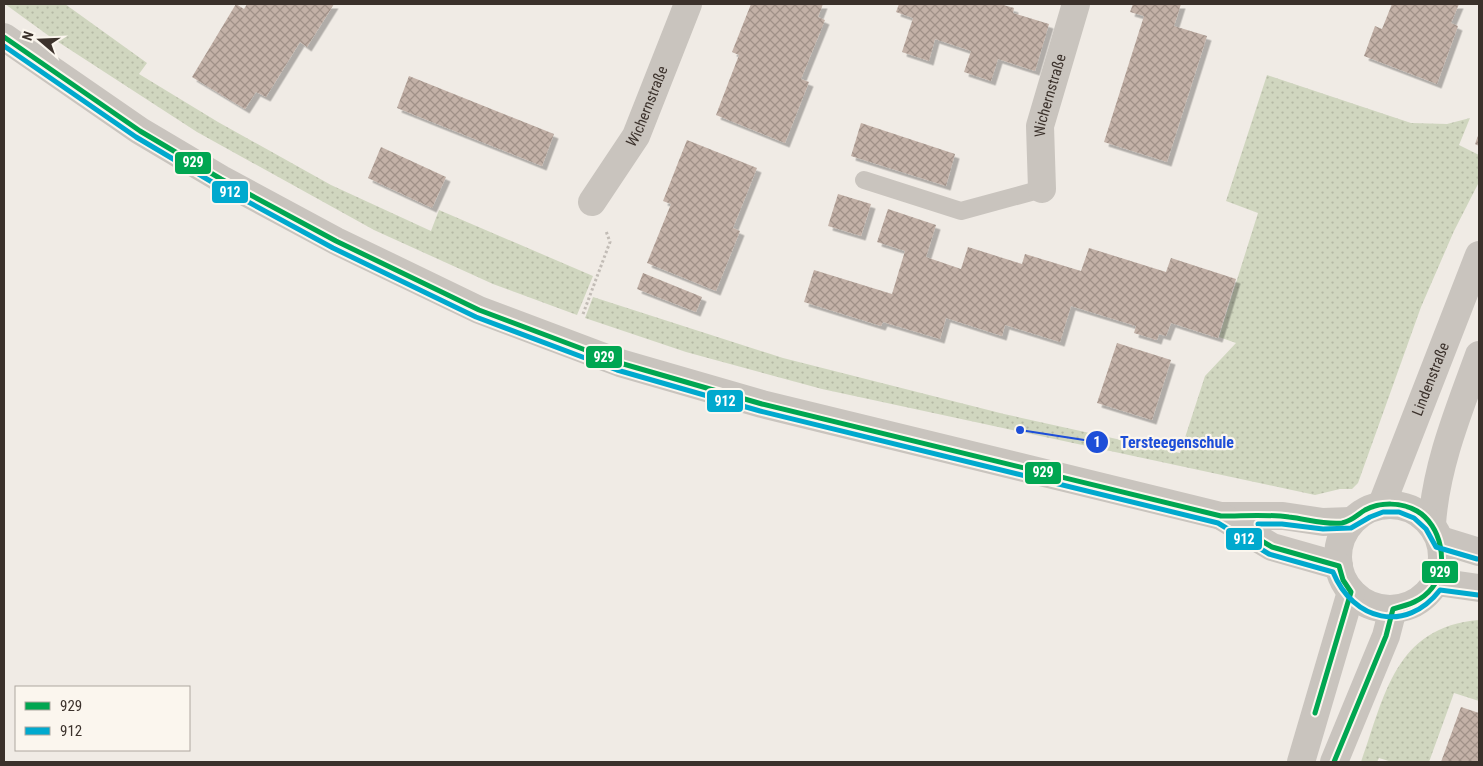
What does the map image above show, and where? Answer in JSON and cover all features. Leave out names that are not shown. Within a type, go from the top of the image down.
[{"type":"street","name":"Wichernstraße","points":[[592,202],[636,136],[688,4]]},
{"type":"street","name":"Wichernstraße","points":[[1042,189],[1040,126],[1076,4]]},
{"type":"street","points":[[4,37],[140,131],[221,179],[336,241],[479,310],[620,363],[762,404],[1221,516],[1283,516],[1323,522],[1351,521]]},
{"type":"street","name":"Lindenstraße","points":[[1382,504],[1479,255]]},
{"type":"street","points":[[1479,355],[1444,453],[1433,502],[1436,532],[1442,561],[1437,582],[1426,596],[1411,605],[1393,609],[1378,608],[1363,602],[1351,592],[1343,580],[1339,566],[1340,542],[1351,521],[1366,510],[1382,504],[1401,505],[1418,512],[1436,532],[1479,552]]},
{"type":"street","points":[[1221,516],[1272,547],[1339,566]]},
{"type":"street","points":[[1437,582],[1479,588]]},
{"type":"street","points":[[1301,762],[1351,592]]},
{"type":"street","points":[[1334,762],[1386,636],[1393,609]]},
{"type":"lane","points":[[864,180],[961,211],[1042,189]]},
{"type":"path","points":[[571,345],[610,242],[592,202]]},
{"type":"green space","points":[[5,4],[65,4],[147,63],[139,74],[218,122],[331,185],[431,231],[439,210],[593,276],[577,315],[493,284],[374,230],[197,132],[49,36]]},
{"type":"green space","points":[[1267,75],[1411,123],[1447,124],[1470,118],[1459,145],[1479,155],[1479,182],[1454,231],[1421,307],[1358,483],[1352,489],[1340,489],[1315,495],[822,389],[686,352],[585,318],[593,297],[783,358],[1004,414],[1180,453],[1205,376],[1236,343],[1219,337],[1258,213],[1226,201]]},
{"type":"green space","points":[[1479,620],[1479,701],[1454,693],[1429,762],[1392,762],[1379,758],[1377,762],[1361,762],[1387,689],[1398,668],[1411,650],[1429,636],[1451,625]]},
{"type":"building","points":[[236,4],[244,9],[247,4],[334,4],[307,47],[300,42],[266,97],[256,92],[245,109],[192,77]]},
{"type":"building","points":[[751,4],[823,4],[818,17],[825,20],[801,79],[809,82],[785,143],[716,115],[739,55],[732,52]]},
{"type":"building","points":[[899,4],[1000,4],[1014,8],[1013,13],[1049,24],[1035,71],[998,59],[991,81],[964,72],[971,51],[935,39],[929,61],[902,52],[913,18],[896,12]]},
{"type":"building","points":[[1133,4],[1181,4],[1174,26],[1207,36],[1167,162],[1104,142],[1144,16],[1130,12]]},
{"type":"building","points":[[1392,4],[1459,4],[1451,23],[1458,26],[1437,84],[1364,56],[1375,26],[1382,29]]},
{"type":"building","points":[[409,76],[554,134],[542,166],[397,108]]},
{"type":"building","points":[[861,123],[955,154],[946,186],[851,156]]},
{"type":"building","points":[[1479,133],[1479,146],[1475,144]]},
{"type":"building","points":[[687,140],[757,168],[733,228],[740,231],[716,291],[647,263],[671,204],[663,201]]},
{"type":"building","points":[[381,147],[446,177],[432,208],[368,178]]},
{"type":"building","points":[[838,194],[871,204],[861,236],[828,226]]},
{"type":"building","points":[[888,209],[936,225],[926,257],[961,269],[968,247],[1022,264],[1025,254],[1081,271],[1089,248],[1166,272],[1171,258],[1236,279],[1218,338],[1171,323],[1166,336],[1159,334],[1157,340],[1134,333],[1136,326],[1071,306],[1060,342],[1005,325],[1002,336],[946,318],[940,339],[883,322],[881,326],[804,302],[814,270],[892,294],[905,251],[877,242]]},
{"type":"building","points":[[643,273],[702,297],[696,312],[637,289]]},
{"type":"building","points":[[1117,343],[1171,360],[1152,420],[1097,403]]},
{"type":"building","points":[[1461,707],[1479,713],[1479,762],[1441,762]]},
{"type":"transit line","name":"929","points":[[4,37],[140,131],[221,179],[336,241],[479,310],[620,363],[762,404],[1221,516],[1264,515],[1323,523],[1342,523],[1371,507],[1384,504],[1405,506],[1417,511],[1425,517],[1437,535],[1441,557],[1438,579],[1424,596],[1409,604],[1393,609],[1386,636],[1334,762]]},
{"type":"transit line","name":"912","points":[[4,46],[136,137],[217,185],[333,248],[476,317],[617,370],[760,411],[1218,523],[1269,554],[1333,572],[1342,589],[1353,602],[1367,611],[1381,616],[1396,617],[1412,613],[1426,604],[1440,590],[1478,595]]},
{"type":"transit line","name":"912","points":[[1258,524],[1282,524],[1323,529],[1351,528],[1383,512],[1399,512],[1414,518],[1426,529],[1436,547],[1477,559]]},
{"type":"transit line","name":"929","points":[[1255,537],[1272,547],[1339,566],[1343,580],[1351,592],[1315,713]]},
{"type":"place","name":"Tersteegenschule","points":[[1020,430]]}]
